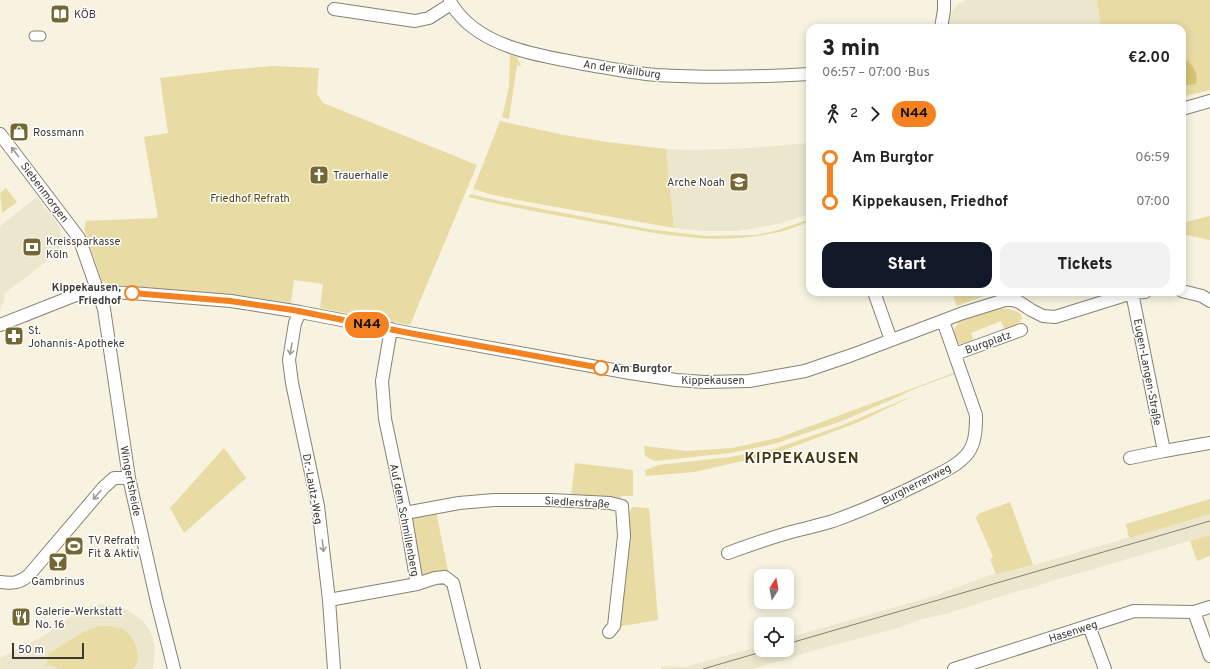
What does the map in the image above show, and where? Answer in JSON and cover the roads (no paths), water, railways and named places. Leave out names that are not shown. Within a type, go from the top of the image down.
[{"type":"street","points":[[942,24],[944,0]]},
{"type":"street","name":"An der Wallburg","points":[[334,9],[415,21],[429,18],[450,2],[464,21],[479,32],[526,52],[554,58],[622,71],[654,75],[724,77],[806,74]]},
{"type":"street","points":[[1186,108],[1210,101]]},
{"type":"street","name":"Siebenmorgen","points":[[0,134],[79,238],[98,292]]},
{"type":"street","points":[[0,325],[76,295],[88,292],[98,292]]},
{"type":"street","name":"Kippekausen","points":[[98,292],[132,293],[230,301],[300,312],[650,376],[705,382],[749,381],[805,371],[943,321]]},
{"type":"street","name":"Wingertsheide","points":[[98,292],[104,309],[109,337],[129,478],[174,669]]},
{"type":"street","points":[[1186,292],[1202,296],[1210,300]]},
{"type":"street","points":[[875,296],[891,340]]},
{"type":"street","points":[[943,321],[1013,296],[1031,310],[1043,316],[1055,317],[1122,296]]},
{"type":"street","name":"Eugen-Langen-Straße","points":[[1133,296],[1164,451]]},
{"type":"street","name":"Dr.-Lautz-Weg","points":[[300,312],[295,323],[289,360],[292,383],[318,506],[329,600],[334,669]]},
{"type":"street","name":"Burgherrenweg","points":[[728,553],[743,547],[855,513],[917,485],[943,472],[962,460],[968,453],[976,432],[976,415],[943,321]]},
{"type":"street","name":"Auf dem Schmillenberg","points":[[392,329],[382,381],[385,419],[405,513],[417,584],[445,576],[453,583],[474,669]]},
{"type":"street","name":"Burgplatz","points":[[955,354],[1021,330]]},
{"type":"street","points":[[1130,458],[1210,444]]},
{"type":"street","points":[[0,582],[18,582],[23,580],[29,575],[98,494],[114,478],[129,478]]},
{"type":"street","name":"Siedlerstraße","points":[[405,513],[459,503],[494,500],[551,500],[610,503],[622,506],[624,536],[614,626],[609,632]]},
{"type":"street","points":[[329,600],[417,584]]},
{"type":"street","name":"Hasenweg","points":[[954,669],[1134,611],[1194,612],[1210,607]]},
{"type":"street","points":[[1194,612],[1210,656]]},
{"type":"street","points":[[1089,626],[1105,669]]},
{"type":"tram line","points":[[794,642],[1210,521]]},
{"type":"tram line","points":[[703,669],[754,654]]},
{"type":"place","name":"KÖB","points":[[60,14]]},
{"type":"place","name":"Rossmann","points":[[19,132]]},
{"type":"place","name":"Trauerhalle","points":[[319,175]]},
{"type":"place","name":"Arche Noah","points":[[739,182]]},
{"type":"place","name":"Kreissparkasse Köln","points":[[32,247]]},
{"type":"place","name":"Kippekausen, Friedhof","points":[[132,293]]},
{"type":"place","name":"St. Johannis-Apotheke","points":[[14,336]]},
{"type":"place","name":"Am Burgtor","points":[[601,368]]},
{"type":"place","name":"TV Refrath Fit & Aktiv","points":[[74,546]]},
{"type":"place","name":"Gambrinus","points":[[58,562]]},
{"type":"place","name":"Galerie-Werkstatt No. 16","points":[[21,617]]},
{"type":"district","name":"KIPPEKAUSEN","points":[[802,458]]},
{"type":"park label","name":"Friedhof Refrath","points":[[250,198]]}]
